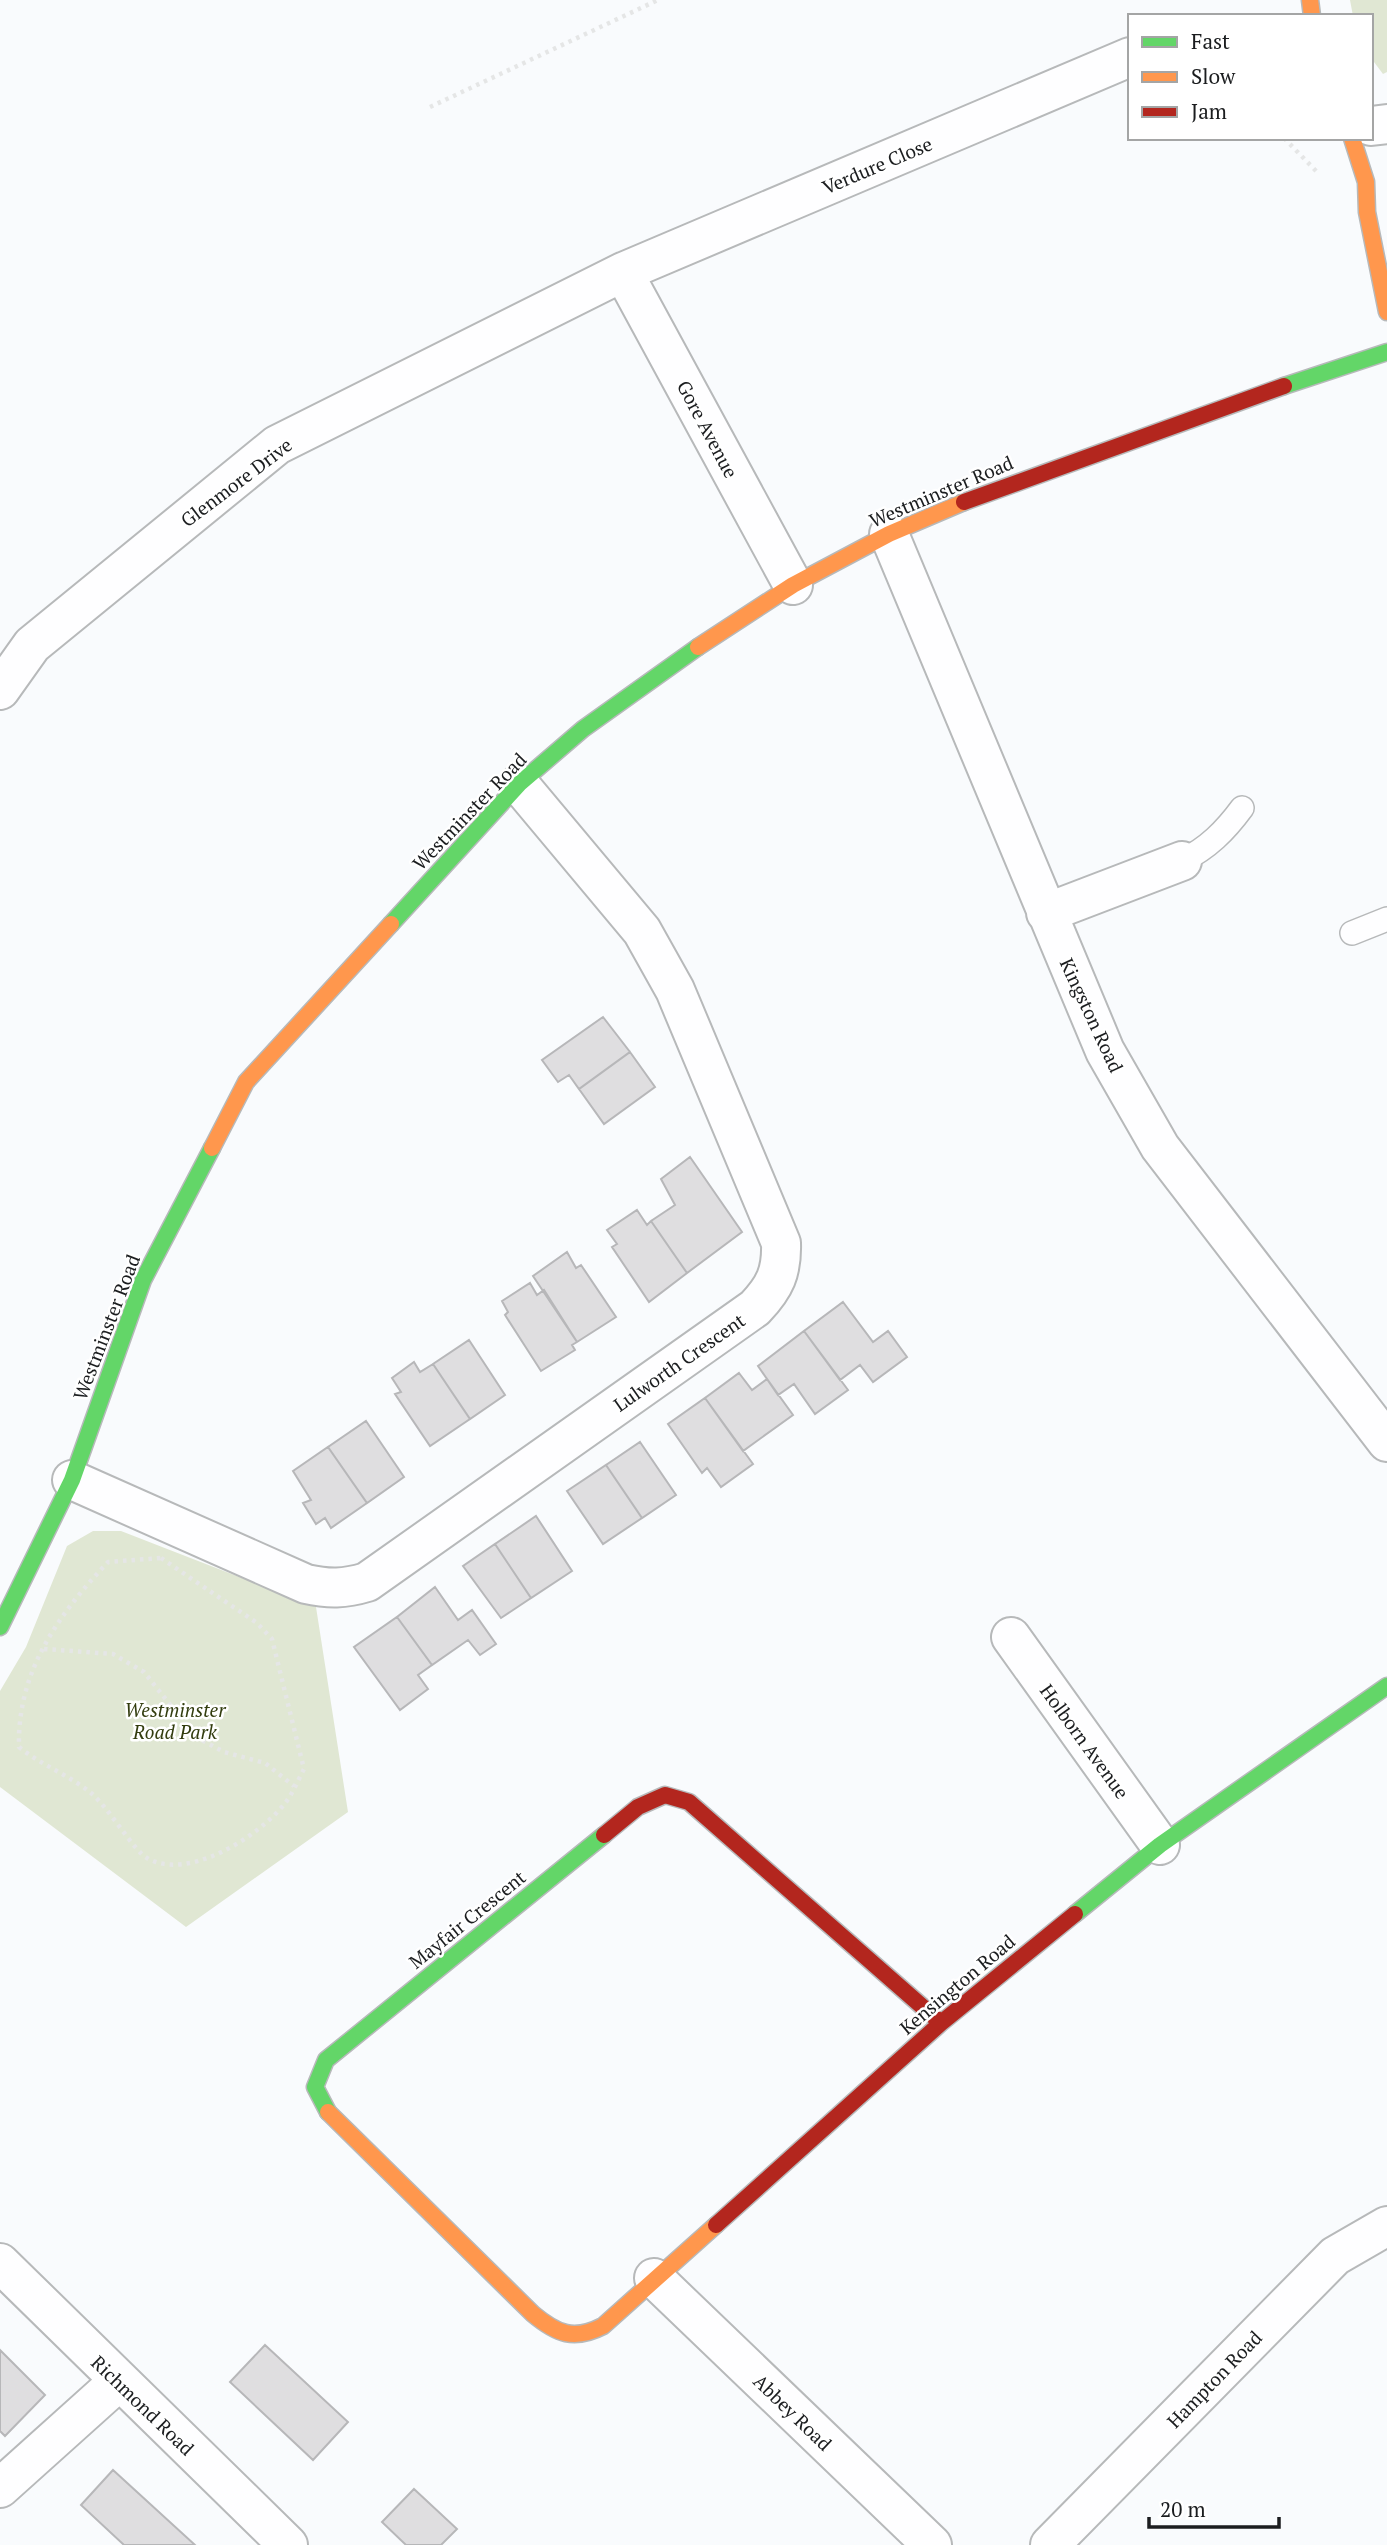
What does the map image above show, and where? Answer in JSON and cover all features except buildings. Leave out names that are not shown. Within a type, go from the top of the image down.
[{"type":"street","name":"Verdure Close","points":[[623,272],[1128,58]]},
{"type":"street","points":[[1353,140],[1366,182],[1367,212],[1387,312]]},
{"type":"street","name":"Gore Avenue","points":[[623,272],[793,585]]},
{"type":"street","name":"Glenmore Drive","points":[[0,690],[32,645],[277,445],[623,272]]},
{"type":"street","name":"Westminster Road","points":[[1,1624],[72,1480],[143,1280],[246,1082],[519,784],[583,730],[650,679],[793,585],[889,534],[999,487],[1362,358],[1387,352]]},
{"type":"street","name":"Kingston Road","points":[[889,534],[1105,1051],[1160,1147],[1387,1443]]},
{"type":"street","name":"Lulworth Crescent","points":[[72,1480],[306,1584],[331,1589],[347,1588],[366,1582],[378,1574],[755,1308],[773,1289],[782,1266],[781,1243],[675,990],[642,931],[519,784]]},
{"type":"street","points":[[1046,913],[1182,861]]},
{"type":"street","name":"Holborn Avenue","points":[[1011,1637],[1160,1845]]},
{"type":"street","name":"Kensington Road","points":[[574,2338],[587,2335],[603,2326],[941,2023],[1160,1845],[1387,1686]]},
{"type":"street","name":"Mayfair Crescent","points":[[574,2338],[555,2332],[533,2314],[328,2112],[316,2087],[326,2060],[638,1807],[665,1796],[689,1802],[941,2023]]},
{"type":"street","name":"Hampton Road","points":[[1051,2545],[1335,2256],[1387,2226]]},
{"type":"street","name":"Richmond Road","points":[[0,2263],[118,2382],[288,2545]]},
{"type":"street","name":"Abbey Road","points":[[654,2278],[932,2545]]},
{"type":"street","points":[[0,2488],[118,2382]]},
{"type":"lane","points":[[1182,861],[1202,851],[1217,838],[1242,808]]},
{"type":"lane","points":[[1352,933],[1387,919]]},
{"type":"path","points":[[430,107],[659,0]]},
{"type":"path","points":[[1286,140],[1321,175]]},
{"type":"path","points":[[161,1558],[257,1623],[272,1639],[304,1769],[287,1801],[258,1831],[205,1859],[174,1868],[145,1857],[113,1814],[90,1792],[42,1765],[19,1747],[18,1716],[30,1674],[44,1649],[71,1601],[108,1562],[161,1558]]},
{"type":"path","points":[[1,1624],[44,1649],[113,1654],[144,1672],[196,1737],[224,1752],[265,1763],[294,1786]]},
{"type":"green space","points":[[1350,0],[1387,0],[1387,72],[1383,74],[1373,61],[1373,14],[1353,14]]},
{"type":"green space","name":"Westminster Road Park","points":[[93,1531],[121,1531],[316,1607],[348,1812],[186,1927],[0,1787],[0,1691],[26,1647],[67,1546]]},
{"type":"traffic: fast","points":[[1284,386],[1387,352]]},
{"type":"traffic: fast","points":[[391,924],[519,784],[583,729],[698,647]]},
{"type":"traffic: fast","points":[[0,1627],[72,1480],[143,1280],[212,1148]]},
{"type":"traffic: fast","points":[[1075,1914],[1160,1845],[1387,1686]]},
{"type":"traffic: fast","points":[[328,2112],[315,2087],[326,2060],[604,1835]]},
{"type":"traffic: slow","points":[[1310,0],[1312,14]]},
{"type":"traffic: slow","points":[[1353,140],[1366,182],[1367,212],[1387,312]]},
{"type":"traffic: slow","points":[[698,647],[793,585],[889,534],[964,502]]},
{"type":"traffic: slow","points":[[212,1148],[246,1082],[391,924]]},
{"type":"traffic: slow","points":[[328,2112],[533,2314],[558,2331],[574,2334],[593,2331],[603,2326],[716,2225]]},
{"type":"traffic: jam","points":[[964,502],[1284,386]]},
{"type":"traffic: jam","points":[[604,1835],[638,1807],[665,1795],[689,1802],[941,2023]]},
{"type":"traffic: jam","points":[[716,2225],[941,2023],[1075,1914]]}]
